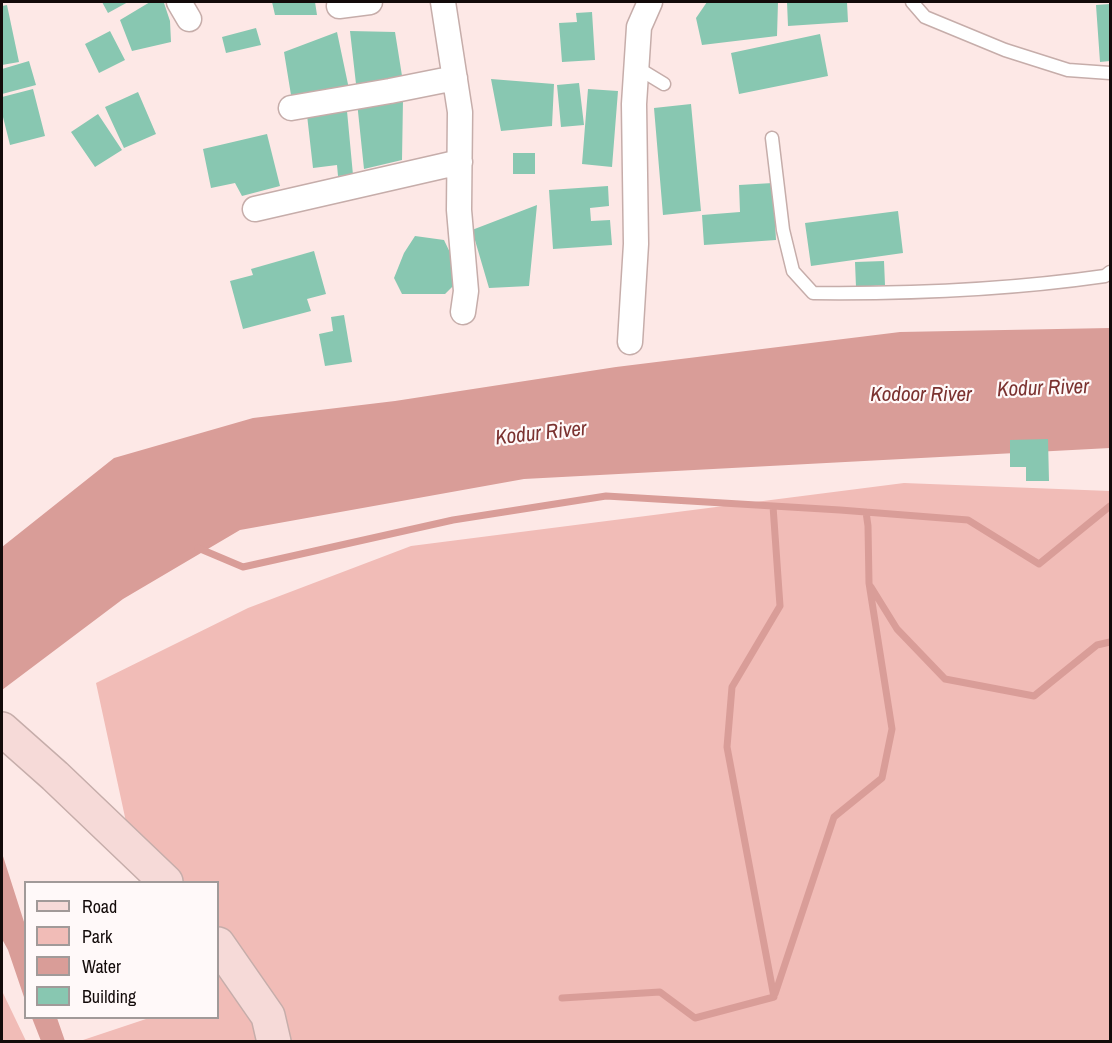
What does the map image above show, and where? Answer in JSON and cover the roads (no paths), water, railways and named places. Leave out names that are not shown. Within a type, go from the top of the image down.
[{"type":"main road","points":[[2,729],[165,881]]},
{"type":"main road","points":[[219,945],[268,1016],[274,1041]]},
{"type":"street","points":[[339,6],[370,2]]},
{"type":"street","points":[[443,2],[460,112],[459,210],[466,291],[463,312]]},
{"type":"street","points":[[630,342],[636,244],[634,104],[636,67],[639,27],[650,2]]},
{"type":"street","points":[[291,108],[390,92],[455,78]]},
{"type":"street","points":[[255,209],[460,162]]},
{"type":"lane","points":[[912,2],[925,17],[1005,51],[1068,70],[1110,73]]},
{"type":"lane","points":[[636,67],[664,84]]},
{"type":"lane","points":[[772,138],[783,230],[793,271],[813,293],[895,294],[1048,284],[1105,276],[1110,272]]},
{"type":"water","name":"Kodoor River","points":[[1110,328],[1110,448],[524,479],[240,530],[123,599],[2,690],[2,547],[114,458],[253,418],[395,401],[616,367],[900,332]]},
{"type":"water","points":[[2,853],[24,922],[24,997],[2,939]]},
{"type":"water","points":[[32,1019],[57,1019],[65,1041],[41,1041]]},
{"type":"waterway","points":[[198,548],[243,567],[453,520],[606,496],[968,520],[1039,564],[1110,506]]},
{"type":"waterway","points":[[562,998],[660,992],[695,1018],[774,997],[727,747],[732,687],[780,606],[773,506]]},
{"type":"waterway","points":[[775,994],[834,817],[882,778],[892,729],[869,583],[866,512]]},
{"type":"waterway","points":[[871,587],[897,629],[945,679],[1034,696],[1097,645],[1110,642]]},
{"type":"water label","name":"Kodur River","points":[[1043,389]]},
{"type":"water label","name":"Kodur River","points":[[541,434]]}]
